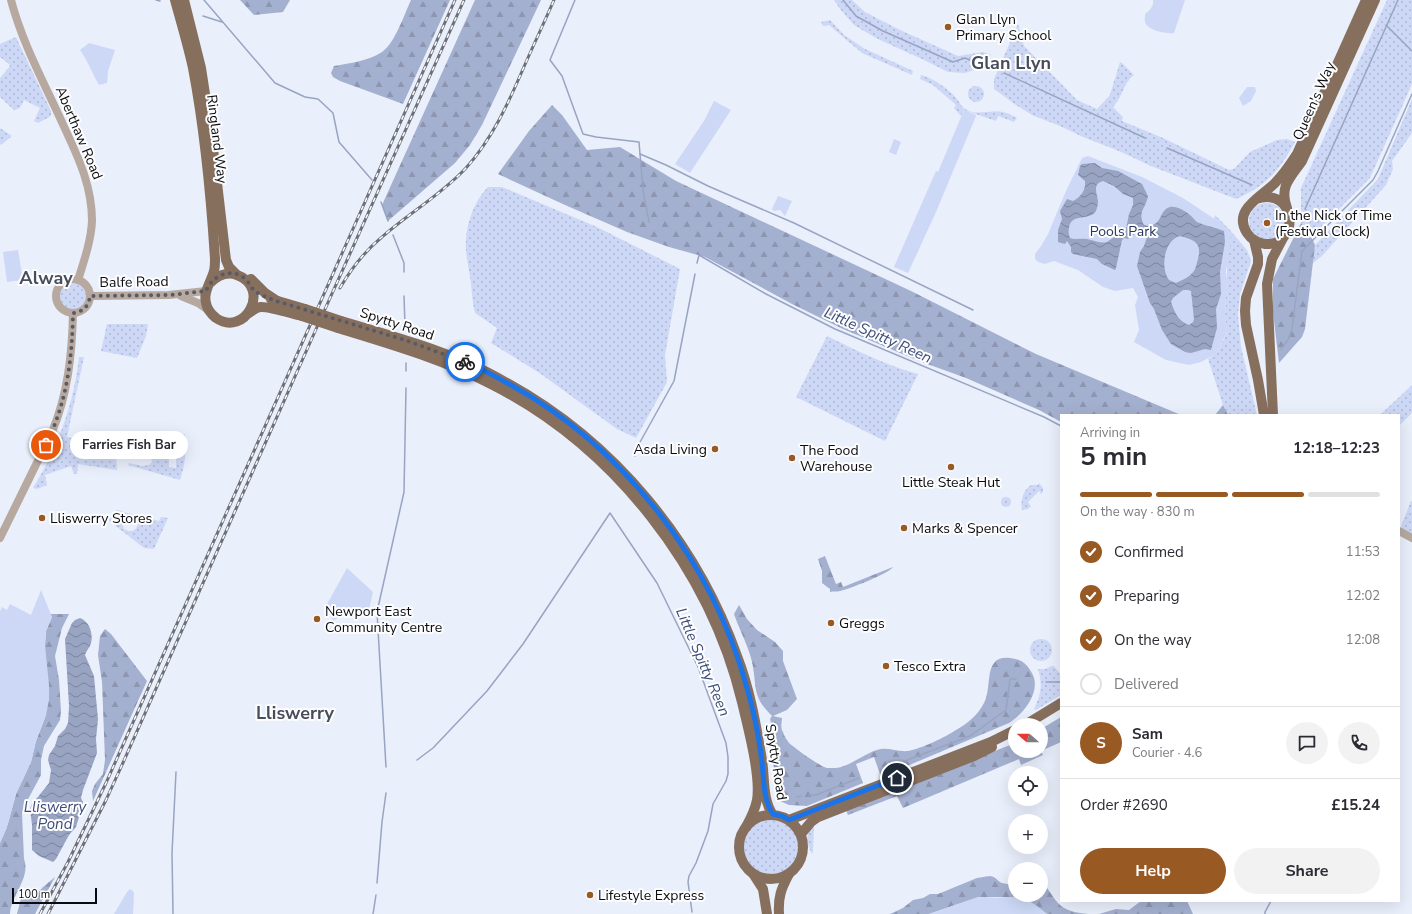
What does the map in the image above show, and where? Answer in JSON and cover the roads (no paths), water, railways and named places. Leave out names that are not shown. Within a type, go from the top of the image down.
[{"type":"main road","name":"Ringland Way","points":[[175,0],[192,68],[201,118],[215,259],[214,270],[208,287]]},
{"type":"main road","name":"Ringland Way","points":[[184,0],[201,68],[212,140],[226,260],[229,267],[236,274]]},
{"type":"main road","name":"Queen's Way","points":[[1264,414],[1246,325],[1246,298],[1258,264],[1258,257],[1254,240],[1247,234],[1243,221],[1246,208],[1265,193],[1281,177],[1297,154],[1366,0]]},
{"type":"main road","name":"Queen's Way","points":[[1273,414],[1267,284],[1272,259],[1290,225],[1289,212],[1284,199],[1283,191],[1302,161],[1375,0]]},
{"type":"main road","points":[[1256,199],[1263,197],[1276,199],[1281,202],[1289,212]]},
{"type":"main road","name":"Ringland Way","points":[[220,216],[227,225],[232,262],[238,270],[248,276],[265,293],[277,301]]},
{"type":"main road","points":[[1254,240],[1267,244],[1279,240],[1284,236]]},
{"type":"main road","name":"Balfe Road","points":[[208,287],[215,278],[221,275],[228,273],[236,274]]},
{"type":"main road","points":[[236,274],[243,277],[253,290],[253,304],[250,311],[245,316]]},
{"type":"main road","points":[[208,287],[206,304],[208,310]]},
{"type":"main road","name":"Spytty Road","points":[[253,290],[303,313]]},
{"type":"main road","name":"Spytty Road","points":[[245,316],[260,307],[303,313],[339,324],[408,341],[472,365],[526,394],[556,413],[591,442],[621,470],[653,504],[681,542],[710,593],[737,656],[753,710],[762,762],[766,799],[769,809],[773,814]]},
{"type":"main road","name":"Balfe Road","points":[[208,310],[218,320],[225,322],[239,320],[245,316]]},
{"type":"main road","name":"Spytty Road","points":[[339,324],[467,372],[526,403],[551,419],[606,467],[656,522],[686,566],[703,596],[725,647],[738,685],[755,764],[758,792],[754,811],[746,826]]},
{"type":"main road","points":[[1036,718],[1060,704]]},
{"type":"main road","points":[[1048,719],[1060,712]]},
{"type":"main road","points":[[789,820],[991,742],[1008,734]]},
{"type":"main road","points":[[801,834],[811,822],[818,817],[974,756],[1008,739]]},
{"type":"main road","points":[[767,914],[763,889],[754,875],[746,868],[741,860],[738,850],[740,836],[746,826],[755,819],[773,814],[782,816],[796,826],[804,843],[803,856],[783,884],[778,898],[779,914]]},
{"type":"main road","points":[[754,875],[772,879],[781,878],[789,874]]},
{"type":"street","name":"Aberthaw Road","points":[[11,0],[20,30],[79,159],[89,189],[92,207],[91,229],[86,254],[78,280]]},
{"type":"street","points":[[71,279],[78,280],[87,286],[90,296],[89,302],[80,312],[66,312],[56,301],[56,293],[62,283],[71,279]]},
{"type":"street","name":"Balfe Road","points":[[90,296],[178,295],[208,287]]},
{"type":"street","name":"Balfe Road","points":[[178,295],[198,303],[208,310]]},
{"type":"street","points":[[0,538],[58,418],[71,361],[73,313]]},
{"type":"street","points":[[1400,532],[1412,538]]},
{"type":"water","points":[[1095,163],[1102,168],[1118,171],[1142,184],[1148,196],[1141,217],[1144,225],[1154,224],[1166,209],[1173,207],[1186,212],[1197,222],[1203,225],[1224,231],[1225,242],[1220,272],[1221,294],[1216,309],[1217,328],[1211,350],[1205,349],[1191,353],[1185,352],[1171,344],[1162,330],[1154,309],[1150,303],[1137,266],[1140,252],[1147,237],[1145,232],[1139,231],[1128,239],[1124,238],[1122,240],[1115,270],[1102,264],[1097,259],[1073,254],[1067,241],[1065,244],[1058,242],[1058,230],[1062,219],[1060,211],[1067,199],[1073,201],[1076,199],[1081,195],[1085,187],[1085,181],[1078,175],[1082,164]],"holes":[[[1103,181],[1114,186],[1123,194],[1133,198],[1133,205],[1129,214],[1126,229],[1107,242],[1070,238],[1070,223],[1077,218],[1089,216],[1096,211],[1098,205],[1096,187],[1097,184]],[[1180,236],[1190,239],[1196,243],[1199,249],[1198,259],[1194,271],[1188,277],[1176,283],[1169,280],[1166,275],[1164,262],[1167,249],[1170,243]],[[1183,290],[1191,291],[1194,319],[1189,325],[1182,321],[1176,313],[1171,302],[1173,298]]]},
{"type":"water","name":"Lliswerry Pond","points":[[80,618],[87,623],[91,630],[92,638],[85,655],[94,676],[98,719],[96,739],[97,753],[83,790],[81,798],[83,802],[76,827],[69,835],[53,862],[39,856],[32,850],[32,825],[30,809],[33,801],[49,783],[51,770],[48,760],[49,755],[55,746],[58,736],[65,729],[68,723],[69,706],[65,639],[72,623]]},
{"type":"waterway","points":[[156,0],[160,1]]},
{"type":"waterway","points":[[204,0],[275,83],[305,97],[318,99],[333,113],[339,142],[372,180]]},
{"type":"waterway","name":"Little Spitty Reen","points":[[575,0],[550,60],[562,76],[583,134],[639,142],[643,190],[649,222]]},
{"type":"waterway","name":"Little Spitty Reen","points":[[843,0],[856,16],[883,31],[953,62],[965,58],[979,64]]},
{"type":"waterway","points":[[1305,209],[1398,0]]},
{"type":"waterway","points":[[203,16],[222,22]]},
{"type":"waterway","points":[[1386,25],[1412,51]]},
{"type":"waterway","name":"Little Spitty Reen","points":[[1004,73],[1145,138]]},
{"type":"waterway","points":[[1281,349],[1288,340],[1292,329],[1302,251],[1373,180],[1412,94]]},
{"type":"waterway","name":"Little Spitty Reen","points":[[1167,148],[1252,185]]},
{"type":"waterway","points":[[640,154],[708,186],[794,223],[973,310]]},
{"type":"waterway","points":[[381,202],[388,221]]},
{"type":"waterway","points":[[393,235],[404,263],[404,272]]},
{"type":"waterway","name":"Little Spitty Reen","points":[[697,263],[699,255],[766,294],[835,329],[1044,417],[1060,425]]},
{"type":"waterway","name":"Little Spitty Reen","points":[[635,456],[639,444],[674,381],[695,274]]},
{"type":"waterway","points":[[404,296],[405,326]]},
{"type":"waterway","points":[[406,363],[406,371]]},
{"type":"waterway","points":[[386,767],[377,612],[404,492],[406,388]]},
{"type":"waterway","name":"Little Spitty Reen","points":[[417,760],[433,748],[487,691],[523,644],[610,513],[657,583],[698,667],[726,743],[728,774],[726,781],[713,804],[708,831],[696,863],[689,876],[688,882],[692,912]]},
{"type":"waterway","points":[[889,767],[970,736],[1006,710],[1010,679],[1016,679]]},
{"type":"waterway","points":[[1046,682],[1060,682]]},
{"type":"waterway","points":[[173,914],[172,853],[176,772]]},
{"type":"waterway","points":[[809,795],[816,795],[859,778]]},
{"type":"waterway","points":[[377,883],[386,793]]},
{"type":"waterway","points":[[797,797],[801,796]]},
{"type":"waterway","points":[[373,914],[376,895]]},
{"type":"waterway","points":[[1265,914],[1270,902]]},
{"type":"railway","points":[[40,914],[68,862],[106,783],[455,0]]},
{"type":"railway","points":[[48,914],[106,800],[122,765],[464,0]]},
{"type":"railway","points":[[340,288],[359,261],[376,242],[446,187],[466,168],[484,145],[505,108],[554,0]]},
{"type":"place","name":"Glan Llyn Primary School","points":[[948,27]]},
{"type":"place","name":"In the Nick of Time (Festival Clock)","points":[[1267,223]]},
{"type":"place","name":"Farries Fish Bar","points":[[46,445]]},
{"type":"place","name":"Asda Living","points":[[715,449]]},
{"type":"place","name":"The Food Warehouse","points":[[792,458]]},
{"type":"place","name":"Little Steak Hut","points":[[951,467]]},
{"type":"place","name":"Lliswerry Stores","points":[[42,518]]},
{"type":"place","name":"Marks & Spencer","points":[[904,528]]},
{"type":"place","name":"Newport East Community Centre","points":[[317,619]]},
{"type":"place","name":"Greggs","points":[[831,623]]},
{"type":"place","name":"Tesco Extra","points":[[886,666]]},
{"type":"place","name":"Lifestyle Express","points":[[590,895]]},
{"type":"district","name":"Glan Llyn","points":[[1011,63]]},
{"type":"district","name":"Alway","points":[[46,278]]},
{"type":"district","name":"Lliswerry","points":[[295,713]]},
{"type":"park label","name":"Pools Park","points":[[1123,231]]}]
